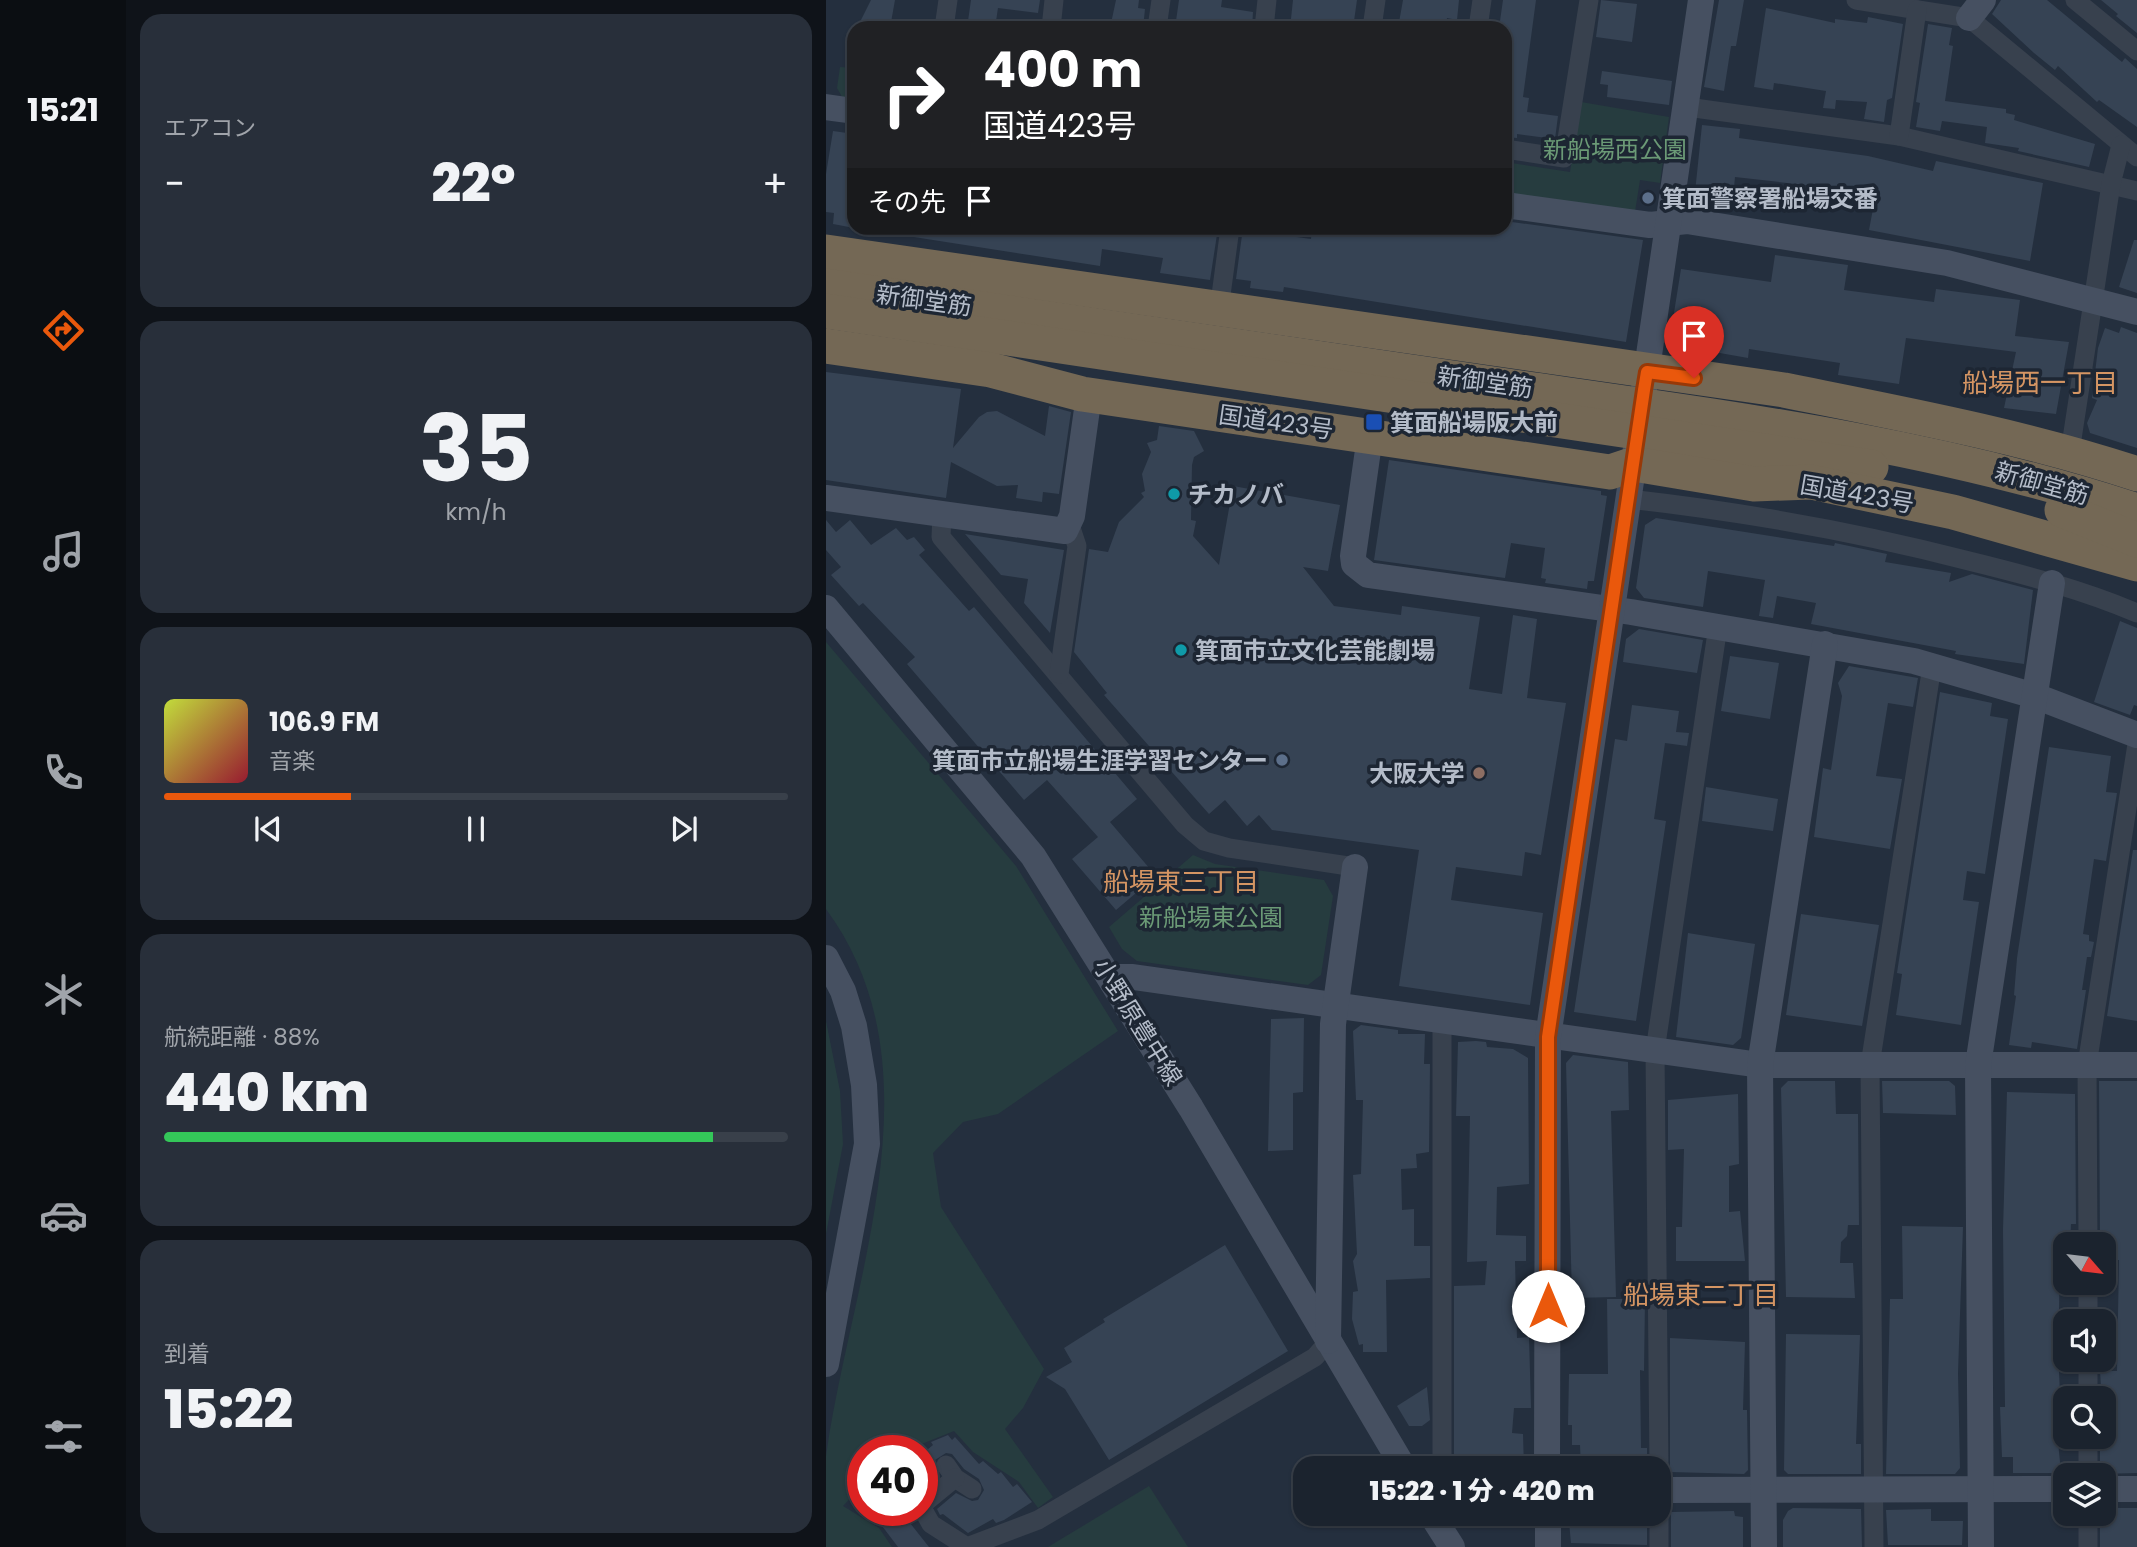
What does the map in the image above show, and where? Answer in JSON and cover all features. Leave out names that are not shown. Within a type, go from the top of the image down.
[{"type":"highway","points":[[826,252],[1219,310],[1646,381],[1784,390],[1933,420],[2070,452],[2137,474]]},
{"type":"highway","name":"新御堂筋","points":[[826,286],[1775,425],[1954,459],[2137,529]]},
{"type":"highway","name":"新御堂筋","points":[[826,311],[1769,450],[2137,511]]},
{"type":"highway","name":"国道423号","points":[[826,346],[991,370],[1049,387],[1090,395],[1611,471],[1635,454],[1754,484],[1811,482],[1887,497],[2014,528],[2137,564]]},
{"type":"highway","points":[[2064,499],[2109,491],[2137,499]]},
{"type":"highway","points":[[2064,499],[2137,540]]},
{"type":"street","points":[[945,21],[948,0]]},
{"type":"street","points":[[1052,21],[1054,0]]},
{"type":"street","points":[[1158,21],[1161,0]]},
{"type":"street","points":[[1265,21],[1267,0]]},
{"type":"street","points":[[1373,21],[1376,0]]},
{"type":"street","points":[[1479,21],[1482,0]]},
{"type":"street","points":[[1512,150],[1564,158],[1589,0]]},
{"type":"street","points":[[1547,1456],[1548,1037],[1701,0]]},
{"type":"street","points":[[1856,0],[1917,10],[1972,6],[2137,157]]},
{"type":"street","points":[[2075,0],[2137,51]]},
{"type":"street","points":[[1899,136],[1917,10]]},
{"type":"street","points":[[826,107],[847,110]]},
{"type":"street","points":[[1687,107],[1899,136],[2137,191]]},
{"type":"street","points":[[2070,452],[2111,184],[2121,145]]},
{"type":"street","points":[[1512,206],[1650,225],[1687,221],[1947,263],[2137,312]]},
{"type":"street","points":[[1219,310],[1229,235]]},
{"type":"street","points":[[1059,674],[1077,546],[1070,525],[1090,395]]},
{"type":"street","points":[[1370,436],[1353,556],[1359,571],[1368,575],[1718,626],[1932,666],[2035,696],[2137,735]]},
{"type":"street","points":[[826,498],[1058,531],[1070,525]]},
{"type":"street","points":[[1629,499],[1780,520],[1896,543],[2052,583],[2137,613]]},
{"type":"street","points":[[934,1526],[967,1547],[1038,1520],[1315,1357],[1328,1342],[1336,1003],[1355,867],[1229,848],[1204,841],[1185,825],[941,537],[942,513]]},
{"type":"street","points":[[1981,1547],[1978,1065],[2052,583]]},
{"type":"street","name":"小野原豊中線","points":[[826,608],[1032,856],[1111,977],[1397,1456]]},
{"type":"street","points":[[1659,1456],[1655,1051],[1718,626]]},
{"type":"street","points":[[1764,1547],[1760,1065],[1825,644]]},
{"type":"street","points":[[1874,1547],[1870,1065],[1932,666]]},
{"type":"street","points":[[2088,1232],[2087,1065],[2137,744]]},
{"type":"street","points":[[826,958],[843,991],[853,1026],[864,1085],[867,1144],[826,1364]]},
{"type":"street","points":[[1111,977],[1133,977],[1336,1003],[1548,1037],[1760,1065],[2137,1065]]},
{"type":"street","points":[[1441,1020],[1442,1456]]},
{"type":"street","points":[[938,1487],[951,1471],[972,1489]]},
{"type":"street","points":[[1671,1490],[2053,1489]]},
{"type":"street","points":[[2116,1489],[2137,1489]]},
{"type":"street","points":[[1439,1526],[1452,1547]]},
{"type":"street","points":[[1548,1526],[1548,1547]]},
{"type":"street","points":[[1659,1526],[1659,1547]]},
{"type":"street","points":[[2088,1526],[2088,1547]]},
{"type":"green space","points":[[840,67],[847,68],[847,102],[837,88]]},
{"type":"green space","name":"新船場西公園","points":[[1581,102],[1669,117],[1660,183],[1640,180],[1635,212],[1512,195],[1512,163],[1570,172]]},
{"type":"green space","points":[[826,642],[1016,866],[1118,1031],[998,1114],[963,1122],[933,1153],[941,1207],[1044,1369],[1023,1408],[1005,1429],[1053,1497],[1038,1508],[1019,1482],[973,1452],[954,1431],[938,1437],[938,1435],[847,1435],[847,1502],[843,1506],[847,1508],[847,1526],[876,1526],[892,1547],[826,1547],[826,1456],[868,1249],[879,1177],[884,1107],[879,1038],[861,971],[826,909]]},
{"type":"green space","name":"新船場東公園","points":[[1193,855],[1215,864],[1324,880],[1333,896],[1321,975],[1308,985],[1137,961],[1122,949],[1109,927]]},
{"type":"green space","points":[[826,1021],[840,1091],[843,1144],[826,1234]]},
{"type":"green space","points":[[1149,1486],[1188,1547],[1048,1547]]},
{"type":"building","points":[[871,0],[895,0],[891,21],[860,21]]},
{"type":"building","points":[[971,0],[1040,0],[1038,13],[998,8],[996,21],[968,21]]},
{"type":"building","points":[[1116,0],[1139,0],[1138,8],[1145,9],[1144,21],[1112,21]]},
{"type":"building","points":[[1179,0],[1222,0],[1221,7],[1253,12],[1252,21],[1176,21]]},
{"type":"building","points":[[1293,0],[1357,0],[1354,21],[1291,21]]},
{"type":"building","points":[[1403,0],[1459,0],[1457,20],[1447,18],[1447,21],[1399,21]]},
{"type":"building","points":[[1503,0],[1536,0],[1523,97],[1529,98],[1527,112],[1558,116],[1555,139],[1517,134],[1517,138],[1512,138],[1512,21],[1500,21]]},
{"type":"building","points":[[1601,0],[1637,4],[1632,42],[1596,37]]},
{"type":"building","points":[[1719,0],[1744,0],[1736,46],[1731,46],[1724,91],[1704,87]]},
{"type":"building","points":[[2001,0],[2047,0],[2122,62],[2125,58],[2137,69],[2137,127],[2099,100],[2097,102],[2058,66],[2055,70],[1992,14]]},
{"type":"building","points":[[2101,0],[2137,0],[2137,33],[2116,16],[2118,14]]},
{"type":"building","points":[[1766,8],[1835,23],[1835,19],[1867,23],[1868,17],[1903,24],[1892,98],[1887,100],[1884,122],[1864,119],[1867,102],[1836,100],[1835,109],[1823,108],[1826,91],[1774,83],[1773,90],[1754,87]]},
{"type":"building","points":[[1928,24],[1952,28],[1949,45],[1953,46],[1945,101],[2006,109],[2006,113],[2015,115],[2014,120],[2095,144],[2089,167],[2018,151],[2019,148],[1985,143],[1987,127],[1942,121],[1940,131],[1916,127],[1920,103],[1916,102]]},
{"type":"building","points":[[1602,71],[1672,81],[1669,105],[1607,97],[1608,85],[1600,84]]},
{"type":"building","points":[[1702,125],[1740,129],[1739,138],[1868,156],[1933,171],[1936,161],[2043,183],[2030,261],[1869,230],[1876,193],[1735,177],[1732,209],[1694,202]]},
{"type":"building","points":[[833,131],[847,133],[847,227],[833,224],[834,213],[826,212],[826,174]]},
{"type":"building","points":[[1512,222],[1643,240],[1626,342],[1284,287],[1283,292],[1250,288],[1251,281],[1236,279],[1242,235],[1283,235],[1311,239],[1311,235],[1512,235]]},
{"type":"building","points":[[901,235],[1217,235],[1210,280],[1160,273],[1163,258],[1102,249],[1100,266]]},
{"type":"building","points":[[2134,240],[2137,240],[2137,293],[2119,287]]},
{"type":"building","points":[[1775,255],[1848,265],[1844,290],[1934,302],[1936,289],[2020,300],[2015,336],[2069,342],[2056,414],[2004,408],[2016,352],[1906,338],[1899,384],[1838,375],[1840,363],[1749,349],[1748,358],[1669,344],[1681,269],[1771,282]]},
{"type":"building","points":[[2121,327],[2137,333],[2137,448],[2090,433],[2087,423],[2097,400],[2092,398],[2098,348],[2105,328],[2119,333]]},
{"type":"building","points":[[826,372],[961,389],[953,448],[979,417],[987,412],[997,411],[1045,436],[1049,406],[1071,412],[1059,494],[1043,492],[1042,502],[1016,498],[1018,485],[997,486],[951,462],[946,498],[826,480]]},
{"type":"building","points":[[1159,426],[1194,431],[1204,451],[1194,457],[1192,465],[1191,520],[1196,521],[1193,536],[1219,565],[1233,486],[1340,505],[1328,571],[1303,567],[1334,606],[1401,615],[1402,606],[1480,617],[1469,689],[1502,694],[1513,615],[1537,619],[1527,698],[1566,703],[1541,855],[1525,852],[1522,876],[1456,867],[1451,900],[1543,913],[1530,1005],[1399,986],[1419,850],[1272,830],[1259,815],[1247,826],[1225,800],[1209,814],[1104,695],[1107,693],[1074,652],[1089,549],[1108,552],[1119,522],[1144,497],[1141,493],[1145,491],[1142,474],[1151,452],[1147,443],[1157,440]]},
{"type":"building","points":[[1389,460],[1601,491],[1601,495],[1607,496],[1594,581],[1588,581],[1587,589],[1545,583],[1546,579],[1541,578],[1545,548],[1511,543],[1505,578],[1374,560]]},
{"type":"building","points":[[1656,518],[1834,546],[1835,543],[1887,554],[1885,562],[1951,573],[1949,582],[1972,574],[2033,590],[2024,664],[1955,654],[1956,651],[1811,624],[1816,603],[1777,596],[1773,618],[1759,616],[1765,580],[1708,571],[1703,607],[1644,598],[1636,588],[1645,525]]},
{"type":"building","points":[[826,520],[836,532],[850,520],[871,545],[896,528],[907,540],[914,537],[925,550],[919,555],[969,611],[974,607],[1137,799],[1110,822],[1156,876],[1116,910],[1072,859],[1098,837],[1047,780],[1024,800],[907,664],[915,657],[863,603],[859,606],[831,575],[841,567],[826,550]]},
{"type":"building","points":[[965,534],[1064,550],[1050,633],[1024,603],[1028,579],[1001,575]]},
{"type":"building","points":[[2120,621],[2137,628],[2137,706],[2134,705],[2130,715],[2094,702]]},
{"type":"building","points":[[1639,629],[1703,640],[1697,673],[1623,662],[1626,639]]},
{"type":"building","points":[[1730,656],[1779,663],[1770,719],[1721,711]]},
{"type":"building","points":[[1849,666],[1918,678],[1913,707],[1888,703],[1876,776],[1902,779],[1890,849],[1814,837],[1823,768],[1831,770],[1842,696],[1838,683]]},
{"type":"building","points":[[1940,692],[1992,703],[1990,716],[2008,719],[1985,874],[1967,871],[1963,900],[1979,902],[1961,1025],[1896,1015],[1902,974],[1897,973]]},
{"type":"building","points":[[1632,705],[1679,711],[1676,732],[1689,733],[1687,746],[1665,743],[1654,819],[1666,821],[1636,1021],[1574,1012],[1615,739],[1627,741]]},
{"type":"building","points":[[2049,747],[2111,756],[2106,792],[2117,793],[2106,861],[2094,859],[2083,934],[2089,935],[2089,941],[2094,942],[2091,957],[2087,957],[2082,990],[2086,990],[2077,1049],[2032,1042],[2031,1048],[2009,1045],[2016,996],[2017,958]]},
{"type":"building","points":[[1706,787],[1778,799],[1773,831],[1702,821]]},
{"type":"building","points":[[2133,850],[2137,850],[2137,1021],[2107,1016]]},
{"type":"building","points":[[1801,914],[1879,925],[1862,1026],[1786,1015]]},
{"type":"building","points":[[1688,933],[1755,944],[1741,1038],[1733,1045],[1676,1037]]},
{"type":"building","points":[[1304,1018],[1303,1092],[1293,1093],[1293,1150],[1268,1151],[1271,1019]]},
{"type":"building","points":[[1361,1025],[1398,1030],[1398,1034],[1425,1034],[1424,1064],[1430,1064],[1429,1152],[1416,1154],[1417,1168],[1401,1169],[1402,1210],[1414,1209],[1414,1246],[1430,1246],[1430,1278],[1386,1280],[1387,1352],[1363,1352],[1363,1344],[1359,1345],[1352,1319],[1353,1292],[1358,1291],[1353,1261],[1357,1254],[1353,1175],[1361,1174],[1363,1100],[1356,1100],[1353,1031]]},
{"type":"building","points":[[1458,1042],[1486,1042],[1487,1047],[1513,1049],[1528,1058],[1529,1184],[1497,1187],[1496,1235],[1526,1236],[1526,1261],[1515,1261],[1517,1338],[1529,1337],[1531,1408],[1514,1408],[1512,1433],[1523,1434],[1524,1456],[1454,1456],[1454,1286],[1485,1285],[1487,1261],[1467,1262],[1470,1116],[1456,1116]]},
{"type":"building","points":[[1573,1055],[1628,1062],[1629,1110],[1611,1111],[1616,1297],[1572,1298],[1566,1063]]},
{"type":"building","points":[[1788,1081],[1835,1081],[1836,1114],[1858,1114],[1859,1225],[1848,1225],[1847,1236],[1841,1242],[1840,1263],[1853,1263],[1855,1298],[1786,1297],[1781,1088]]},
{"type":"building","points":[[1882,1081],[1949,1081],[1955,1086],[1956,1115],[1883,1113]]},
{"type":"building","points":[[2099,1081],[2137,1081],[2137,1473],[2116,1474],[2116,1463],[2100,1463],[2100,1449],[2116,1449],[2116,1386],[2101,1386],[2100,1372],[2117,1371],[2119,1260],[2116,1260],[2116,1232],[2100,1232]]},
{"type":"building","points":[[2007,1092],[2075,1094],[2076,1224],[2071,1224],[2071,1232],[2053,1232],[2053,1295],[2059,1295],[2059,1309],[2053,1309],[2053,1372],[2059,1372],[2060,1386],[2053,1386],[2053,1449],[2059,1449],[2060,1463],[2053,1463],[2053,1473],[2013,1473],[2013,1457],[2002,1457],[2000,1407],[2005,1407],[2003,1230]]},
{"type":"building","points":[[1738,1094],[1739,1164],[1729,1166],[1729,1212],[1740,1211],[1745,1261],[1676,1261],[1676,1227],[1682,1227],[1684,1149],[1668,1150],[1668,1100]]},
{"type":"building","points":[[1902,1226],[1963,1227],[1958,1373],[1960,1468],[1955,1474],[1886,1474],[1890,1299],[1903,1299]]},
{"type":"building","points":[[1225,1245],[1288,1351],[1109,1460],[1065,1389],[1046,1377],[1072,1362],[1064,1348],[1105,1322],[1103,1319]]},
{"type":"building","points":[[1607,1299],[1645,1299],[1644,1371],[1640,1370],[1641,1448],[1647,1448],[1647,1456],[1580,1456],[1580,1445],[1572,1445],[1572,1425],[1568,1425],[1569,1374],[1608,1374]]},
{"type":"building","points":[[1786,1334],[1860,1335],[1856,1444],[1861,1444],[1861,1474],[1788,1474],[1784,1470]]},
{"type":"building","points":[[1670,1338],[1745,1342],[1743,1410],[1747,1410],[1748,1470],[1744,1474],[1671,1472]]},
{"type":"building","points":[[1427,1387],[1430,1420],[1422,1426],[1409,1426],[1397,1406]]},
{"type":"building","points":[[948,1435],[952,1440],[955,1437],[979,1464],[983,1461],[998,1474],[1001,1472],[1013,1487],[1017,1484],[1032,1502],[1004,1520],[996,1523],[993,1519],[968,1533],[943,1514],[940,1515],[938,1508],[956,1493],[972,1501],[978,1500],[984,1490],[979,1479],[964,1469],[952,1454],[946,1453],[938,1458],[938,1439]]},
{"type":"building","points":[[1793,1508],[1861,1509],[1862,1547],[1783,1547],[1783,1520]]},
{"type":"building","points":[[2116,1508],[2137,1508],[2137,1547],[2100,1547],[2100,1526],[2116,1526]]},
{"type":"building","points":[[1931,1509],[1931,1521],[1963,1521],[1962,1545],[1888,1545],[1886,1510]]},
{"type":"building","points":[[1734,1511],[1735,1516],[1743,1517],[1743,1547],[1671,1547],[1671,1512]]},
{"type":"building","points":[[882,1526],[912,1526],[929,1547],[898,1547]]},
{"type":"building","points":[[1569,1526],[1647,1526],[1647,1545],[1571,1543]]},
{"type":"place","name":"箕面警察署船場交番","points":[[1648,198]]},
{"type":"place","name":"箕面船場阪大前","points":[[1374,422]]},
{"type":"place","name":"チカノバ","points":[[1174,494]]},
{"type":"place","name":"箕面市立文化芸能劇場","points":[[1181,650]]},
{"type":"place","name":"箕面市立船場生涯学習センター","points":[[1282,760]]},
{"type":"place","name":"大阪大学","points":[[1479,773]]},
{"type":"district","name":"船場西一丁目","points":[[2040,383]]},
{"type":"district","name":"船場東三丁目","points":[[1181,882]]},
{"type":"district","name":"船場東二丁目","points":[[1701,1295]]},
{"type":"route","points":[[1548,1306],[1548,1037],[1644,390],[1647,372],[1694,378]]}]
